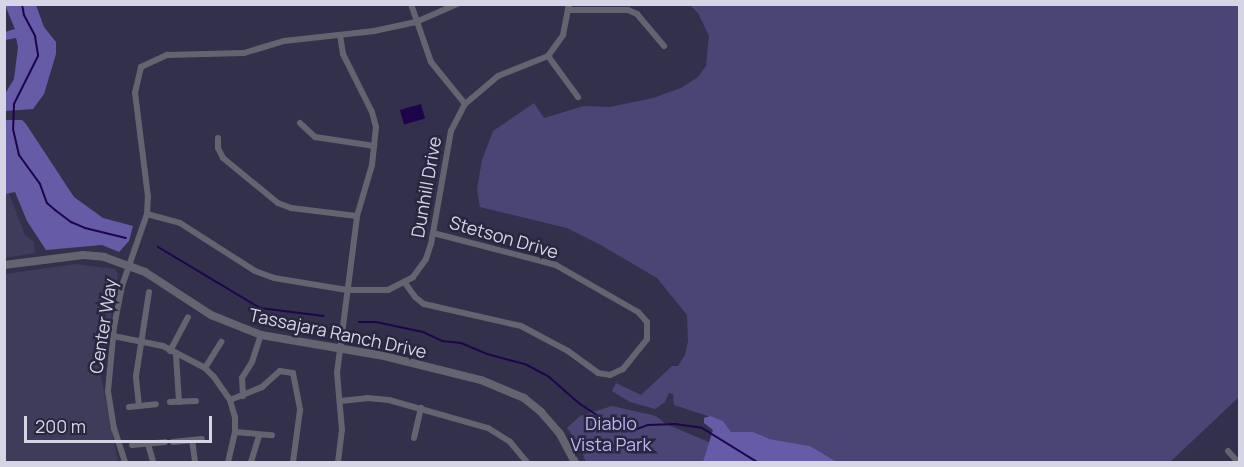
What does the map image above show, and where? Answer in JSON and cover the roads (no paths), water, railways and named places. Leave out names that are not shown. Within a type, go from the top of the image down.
[{"type":"street","points":[[411,4],[431,62],[465,104]]},
{"type":"street","points":[[405,283],[388,290],[347,290],[274,278],[255,271],[180,224],[147,214],[148,197],[135,93],[141,67],[167,55],[244,53],[284,41],[340,35],[416,22],[457,4]]},
{"type":"street","points":[[578,97],[548,56],[563,35],[570,7],[628,10],[637,14],[664,46]]},
{"type":"street","points":[[338,462],[342,430],[338,373],[340,349],[357,216],[372,165],[376,127],[372,112],[343,54],[340,35]]},
{"type":"street","name":"Dunhill Drive","points":[[405,283],[426,259],[433,233],[451,131],[465,104],[498,76],[548,56]]},
{"type":"street","points":[[300,123],[315,137],[374,146]]},
{"type":"street","points":[[218,138],[218,148],[223,159],[278,203],[291,208],[357,216]]},
{"type":"street","name":"Center Way","points":[[125,462],[114,429],[108,391],[113,336],[122,286],[147,214]]},
{"type":"street","name":"Stetson Drive","points":[[405,283],[415,297],[424,304],[521,326],[538,334],[598,373],[610,375],[622,369],[647,339],[647,322],[638,312],[556,265],[433,233]]},
{"type":"street","name":"Tassajara Ranch Drive","points":[[4,266],[83,255],[129,265],[145,272],[211,315],[261,335],[420,364],[505,389],[524,398],[541,412],[560,434],[575,462]]},
{"type":"street","points":[[139,406],[136,376],[149,292]]},
{"type":"street","points":[[180,402],[173,353],[188,317]]},
{"type":"street","points":[[243,396],[242,378],[252,362],[261,335]]},
{"type":"street","points":[[113,336],[141,340],[173,353],[205,368],[221,385],[230,400],[235,432],[228,462]]},
{"type":"street","points":[[205,368],[220,342]]},
{"type":"street","points":[[230,400],[262,387],[280,371],[293,373],[300,410],[293,462]]},
{"type":"street","points":[[340,401],[367,398],[421,408],[488,428],[510,442],[527,462]]},
{"type":"street","points":[[170,402],[196,401]]},
{"type":"street","points":[[129,407],[156,404]]},
{"type":"street","points":[[414,438],[421,408]]},
{"type":"street","points":[[235,432],[272,435]]},
{"type":"street","points":[[251,462],[259,435]]},
{"type":"street","points":[[132,445],[202,439]]},
{"type":"street","points":[[192,440],[195,462]]},
{"type":"street","points":[[148,444],[153,462]]},
{"type":"street","points":[[1227,451],[1238,462]]},
{"type":"waterway","points":[[22,4],[24,15],[35,36],[38,56],[14,104],[13,129],[19,155],[40,184],[47,203],[55,210],[71,222],[85,228],[126,238]]},
{"type":"waterway","points":[[158,247],[260,308],[324,316]]},
{"type":"waterway","points":[[359,322],[376,322],[423,332],[442,341],[461,343],[487,354],[525,364],[549,377],[580,404],[608,422],[634,430],[648,425],[675,424],[702,428],[757,462]]},
{"type":"park label","name":"Diablo Vista Park","points":[[611,434]]}]
